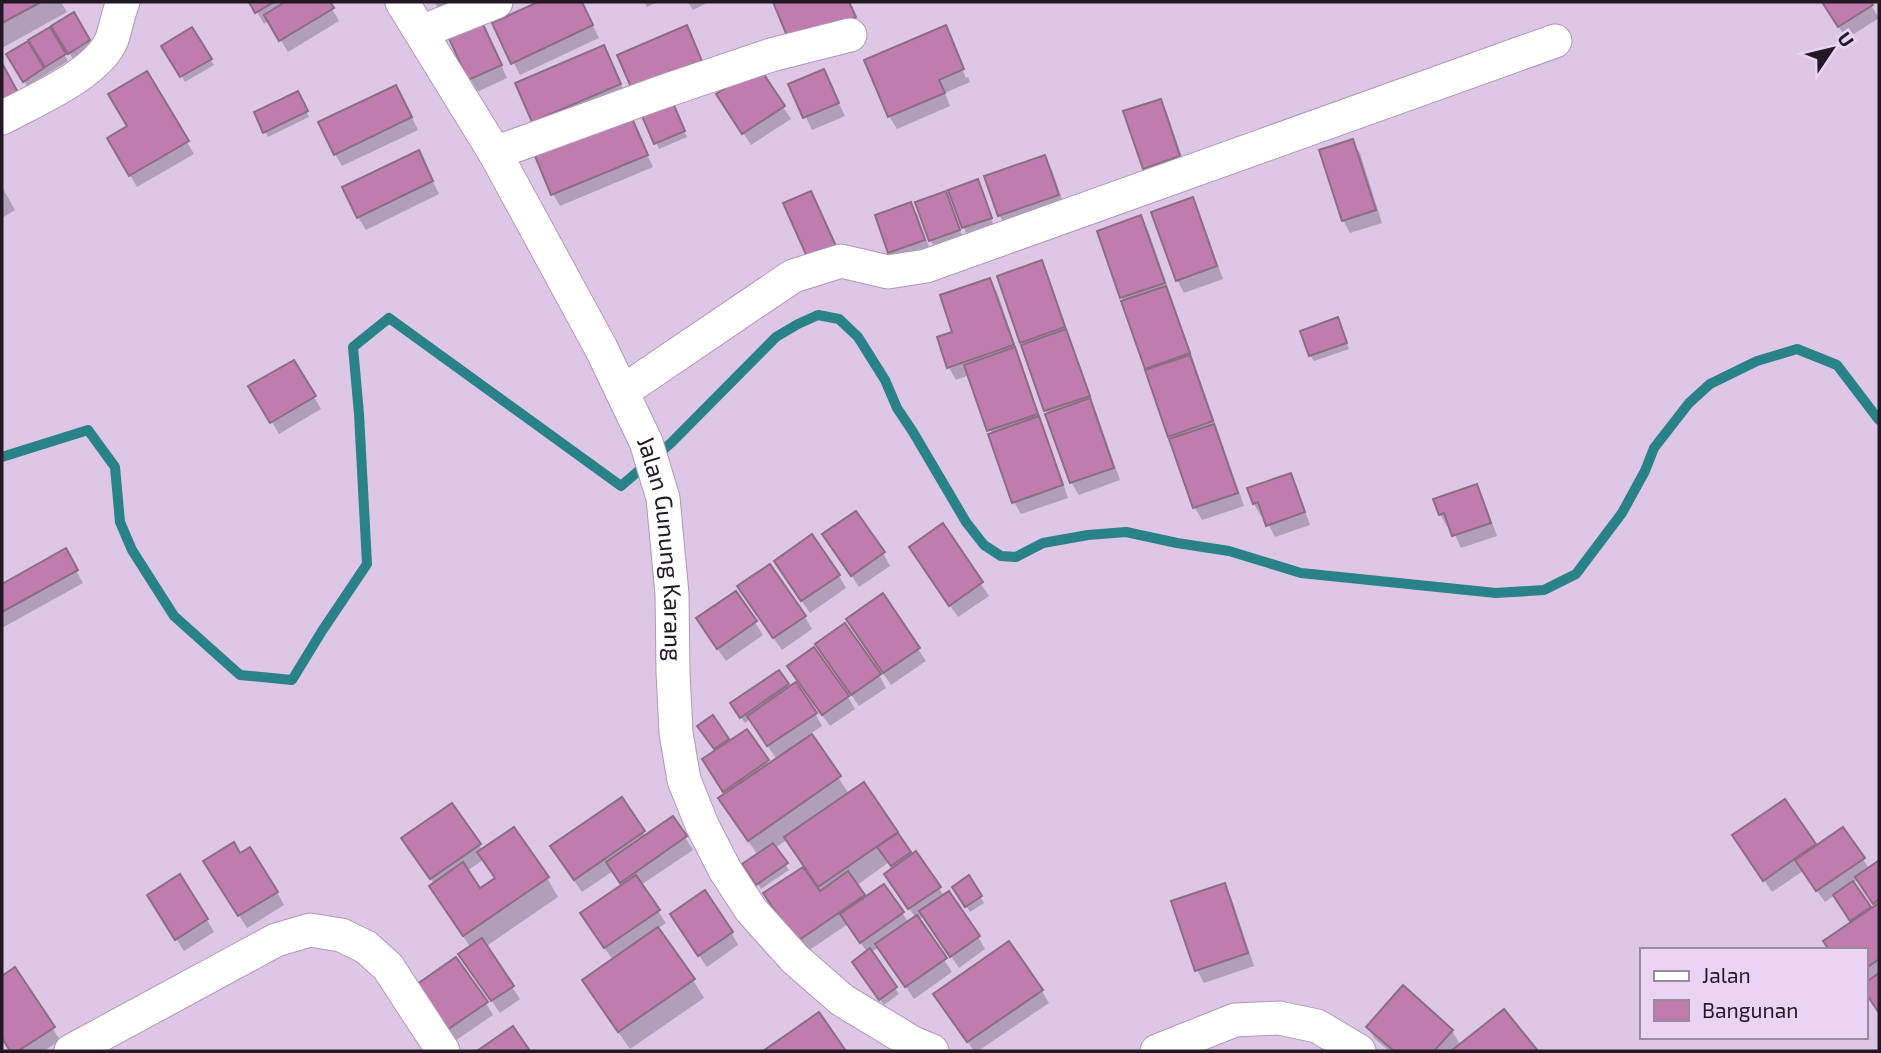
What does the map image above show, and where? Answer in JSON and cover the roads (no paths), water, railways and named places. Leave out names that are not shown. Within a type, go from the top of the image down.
[{"type":"street","points":[[2,118],[86,71],[112,39],[123,2]]},
{"type":"street","name":"Jalan Gunung Karang","points":[[402,2],[495,153],[601,348],[646,442],[663,498],[672,594],[676,733],[684,780],[702,825],[725,870],[751,910],[795,959],[842,1000],[932,1051]]},
{"type":"street","points":[[421,32],[496,2]]},
{"type":"street","points":[[495,153],[771,55],[850,35]]},
{"type":"street","points":[[622,392],[793,276],[841,261],[888,272],[926,266],[1555,41]]},
{"type":"street","points":[[71,1051],[276,940],[310,930],[341,935],[366,947],[388,967],[443,1051]]},
{"type":"street","points":[[1157,1051],[1235,1020],[1279,1018],[1317,1026],[1359,1051]]},
{"type":"waterway","points":[[2,457],[88,430],[115,467],[120,522],[132,550],[174,616],[240,675],[292,680],[367,564],[353,347],[389,318],[621,486],[671,443],[776,337],[818,315],[839,319],[858,337],[885,380],[897,408],[966,522],[984,545],[1001,556],[1016,557],[1043,543],[1126,532],[1229,551],[1301,573],[1496,593],[1544,590],[1576,574],[1622,513],[1654,448],[1689,403],[1710,384],[1757,361],[1797,349],[1837,365],[1879,420]]}]
